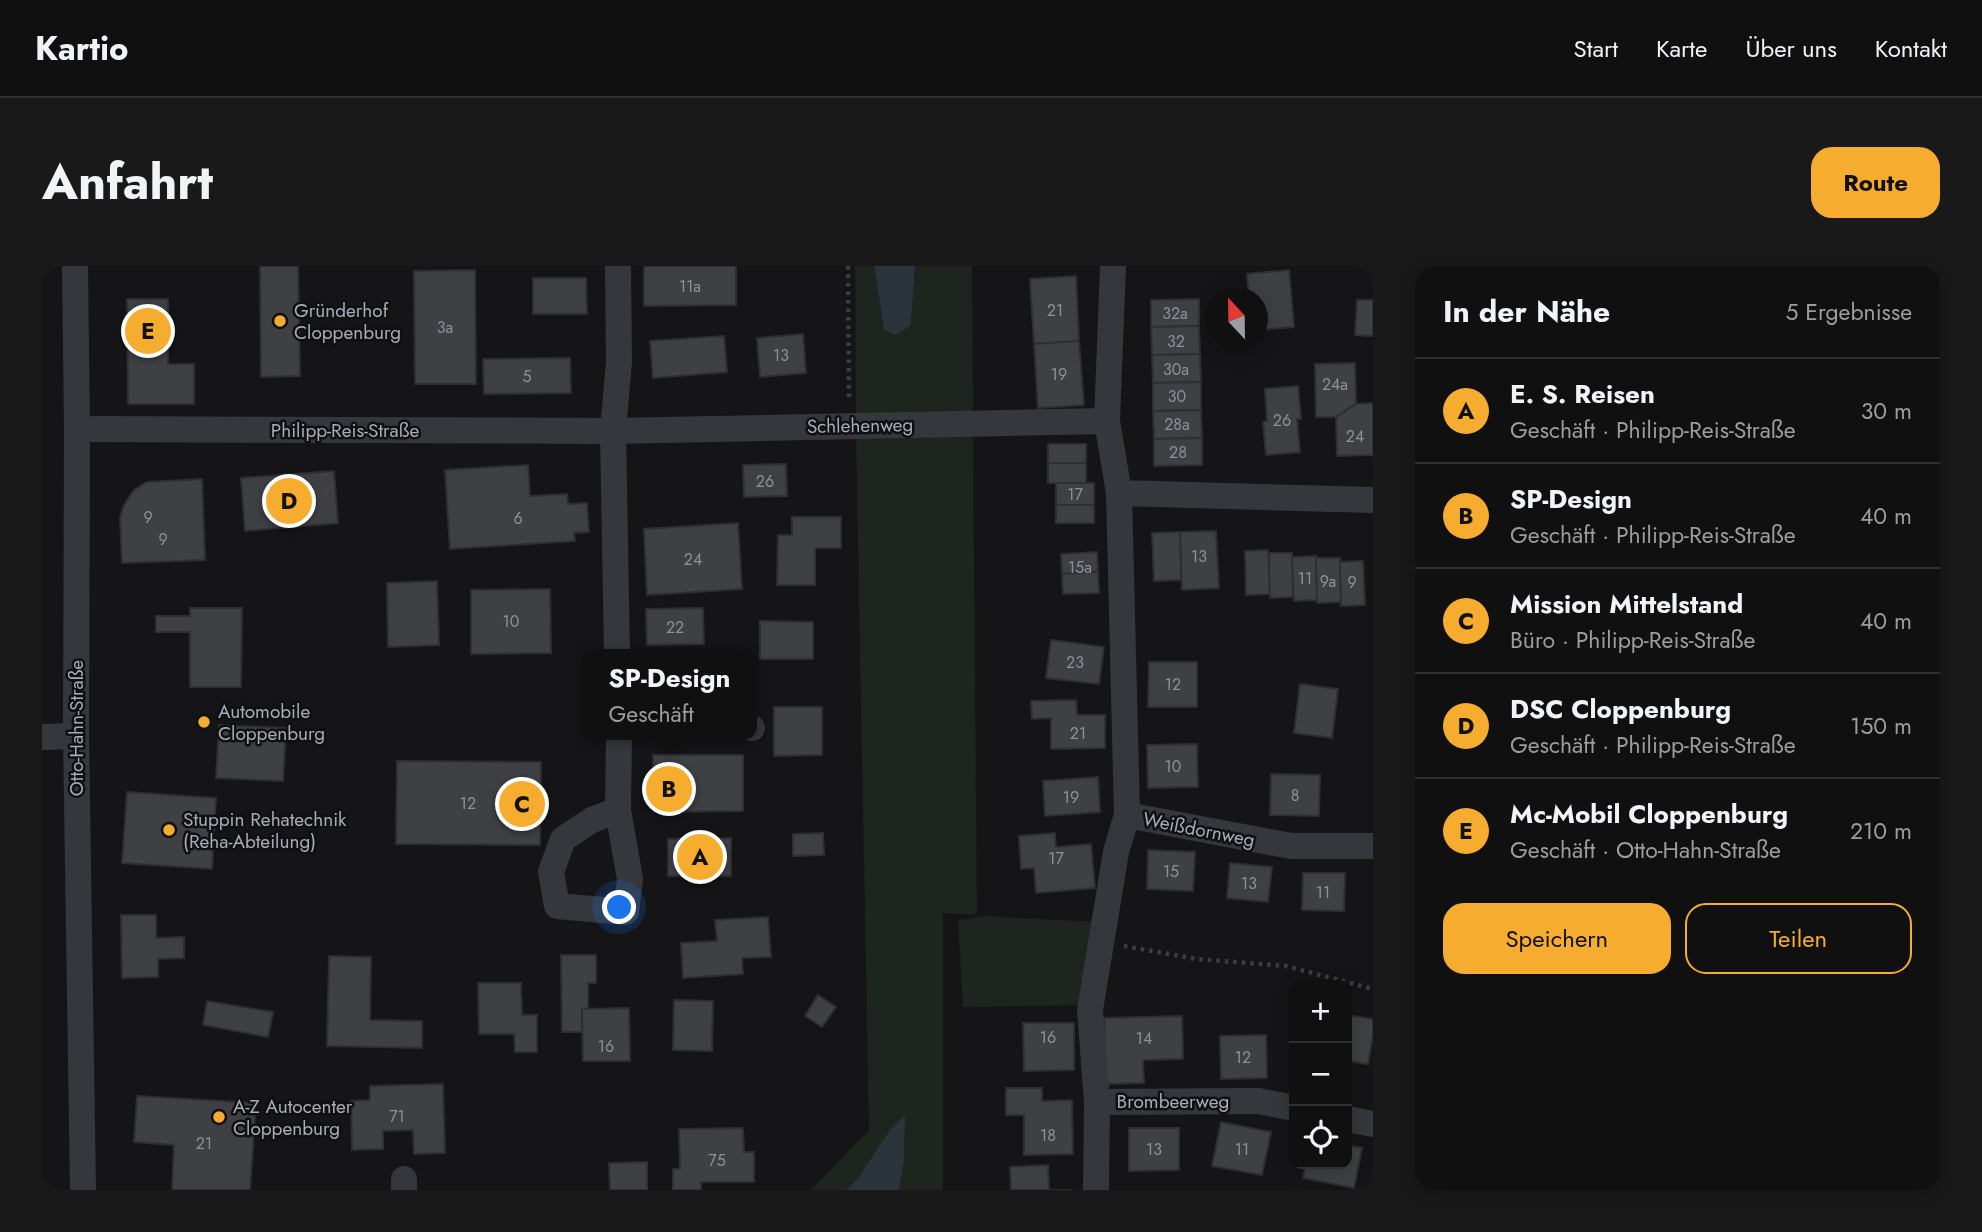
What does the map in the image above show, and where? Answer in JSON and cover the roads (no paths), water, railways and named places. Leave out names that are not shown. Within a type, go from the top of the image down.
[{"type":"street","name":"Otto-Hahn-Straße","points":[[75,266],[76,736],[83,1190]]},
{"type":"street","points":[[617,649],[613,431],[619,361],[618,266]]},
{"type":"street","points":[[1112,266],[1107,421],[1119,494],[1373,500]]},
{"type":"street","name":"Schlehenweg","points":[[613,431],[1107,421]]},
{"type":"street","name":"Philipp-Reis-Straße","points":[[77,429],[613,431]]},
{"type":"street","name":"Weißdornweg","points":[[1119,494],[1127,815],[1291,846],[1373,846]]},
{"type":"street","points":[[42,737],[76,736]]},
{"type":"street","points":[[618,810],[619,740]]},
{"type":"street","points":[[1097,1102],[1090,1010],[1116,852],[1127,815]]},
{"type":"street","name":"Brombeerweg","points":[[1096,1190],[1097,1102],[1258,1101],[1289,1107]]},
{"type":"street","points":[[1352,1120],[1373,1124]]},
{"type":"place","name":"Gründerhof Cloppenburg","points":[[280,321]]},
{"type":"place","name":"Mc-Mobil Cloppenburg","points":[[148,331]]},
{"type":"place","name":"DSC Cloppenburg","points":[[289,501]]},
{"type":"place","name":"Automobile Cloppenburg","points":[[204,722]]},
{"type":"place","name":"SP-Design","points":[[669,789]]},
{"type":"place","name":"Mission Mittelstand","points":[[522,804]]},
{"type":"place","name":"Stuppin Rehatechnik (Reha-Abteilung)","points":[[169,830]]},
{"type":"place","name":"E. S. Reisen","points":[[700,857]]},
{"type":"place","name":"A-Z Autocenter Cloppenburg","points":[[219,1117]]}]
